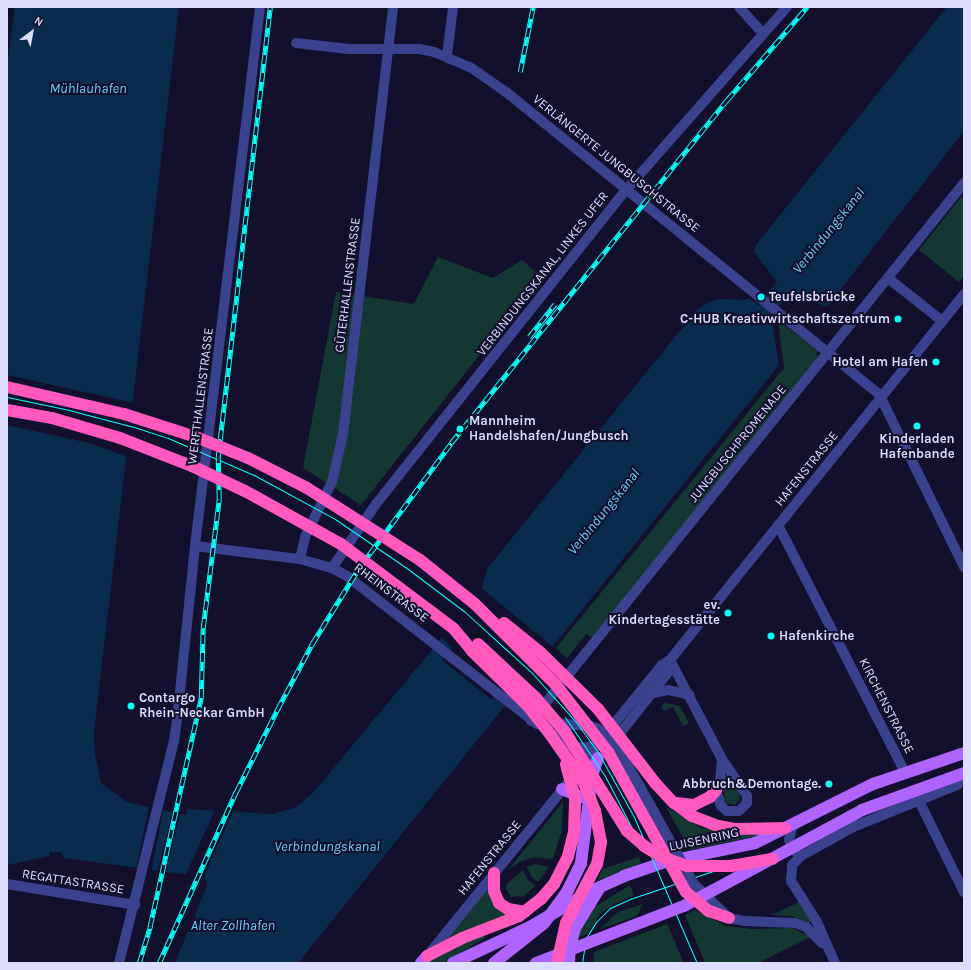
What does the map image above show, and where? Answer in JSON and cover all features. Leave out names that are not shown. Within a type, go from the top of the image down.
[{"type":"highway","points":[[7,388],[124,414],[196,436],[248,458],[301,484],[364,522],[420,560],[475,604],[540,652],[572,681],[603,714],[656,784],[674,803],[704,822],[735,829],[789,826]]},
{"type":"highway","points":[[7,410],[52,418],[120,438],[192,466],[246,491],[341,544],[453,628],[478,644],[507,670],[545,709],[580,753],[627,830],[644,846],[662,857],[687,866],[731,866],[772,859]]},
{"type":"highway","points":[[475,604],[556,685],[587,723],[627,785],[686,892],[709,911],[731,918]]},
{"type":"highway","points":[[453,628],[528,706],[566,750],[590,797],[601,842],[597,864],[562,934],[557,963]]},
{"type":"highway","points":[[424,960],[462,938],[498,925],[524,912],[540,899],[554,884],[568,856],[575,827],[575,798],[566,750]]},
{"type":"highway","points":[[674,803],[694,804],[702,802],[716,790]]},
{"type":"highway","points":[[494,873],[494,891],[499,903],[508,909],[524,912]]},
{"type":"main road","points":[[494,963],[528,938],[545,922],[568,890],[581,863],[587,832],[588,806],[596,753]]},
{"type":"main road","name":"LUISENRING","points":[[453,963],[530,927],[600,886],[665,862],[740,848],[789,826],[873,784],[964,753]]},
{"type":"main road","points":[[536,963],[684,906],[862,810],[964,773]]},
{"type":"main road","points":[[562,788],[581,797],[588,806]]},
{"type":"main road","points":[[569,961],[575,928],[600,886]]},
{"type":"street","name":"WERFTHALLENSTRASSE","points":[[119,963],[140,882],[178,711],[195,546],[260,7]]},
{"type":"street","name":"GÜTERHALLENSTRASSE","points":[[300,559],[305,537],[332,482],[343,434],[393,7]]},
{"type":"street","points":[[447,56],[453,7]]},
{"type":"street","points":[[739,7],[763,34]]},
{"type":"street","name":"VERBINDUNGSKANAL, LINKES UFER","points":[[332,568],[376,504],[627,189],[787,7]]},
{"type":"street","name":"VERLÄNGERTE JUNGBUSCHSTRASSE","points":[[296,43],[349,49],[419,49],[447,56],[470,67],[506,92],[627,189],[881,397]]},
{"type":"street","name":"JUNGBUSCHPROMENADE","points":[[532,721],[964,183]]},
{"type":"street","points":[[888,278],[942,321]]},
{"type":"street","name":"HAFENSTRASSE","points":[[596,753],[605,734],[662,665],[670,660],[964,294]]},
{"type":"street","points":[[881,397],[964,567]]},
{"type":"street","name":"KIRCHENSTRASSE","points":[[778,525],[905,772]]},
{"type":"street","name":"RHEINSTRASSE","points":[[195,546],[300,559],[332,568],[365,587],[532,721]]},
{"type":"street","points":[[670,660],[722,759],[748,796],[747,803],[739,811],[727,811],[721,806],[716,790],[720,781],[722,759]]},
{"type":"street","name":"HAFENSTRASSE","points":[[424,960],[562,788],[596,753],[614,742],[669,671],[670,660]]},
{"type":"street","points":[[651,694],[668,690],[689,695]]},
{"type":"street","points":[[532,721],[590,726],[605,734],[614,742],[694,884],[704,897],[731,918],[795,923],[814,933],[826,947]]},
{"type":"street","points":[[532,721],[566,750],[576,772]]},
{"type":"street","points":[[566,750],[596,753]]},
{"type":"street","points":[[835,963],[826,947],[816,922],[791,881],[792,865],[800,856],[866,821],[918,799],[957,785],[964,778]]},
{"type":"street","points":[[918,799],[964,892]]},
{"type":"street","points":[[789,826],[789,840],[793,849],[800,856]]},
{"type":"street","name":"REGATTASTRASSE","points":[[7,884],[134,905]]},
{"type":"green space","points":[[961,197],[964,200],[964,276],[959,282],[919,250]]},
{"type":"green space","points":[[438,257],[493,278],[522,260],[541,277],[361,505],[303,468],[336,292],[414,304]]},
{"type":"green space","points":[[778,320],[818,351],[816,354],[818,356],[593,638],[586,634],[567,658],[556,648],[784,368]]},
{"type":"green space","points":[[665,703],[680,706],[689,723],[683,726],[673,707],[664,711],[661,706]]},
{"type":"green space","points":[[729,775],[739,792],[740,799],[735,805],[726,803],[724,799],[724,776]]},
{"type":"green space","points":[[563,802],[562,830],[553,859],[533,857],[520,862],[508,870]]},
{"type":"green space","points":[[666,807],[701,828],[735,835],[757,834],[758,836],[690,850]]},
{"type":"green space","points":[[639,857],[641,863],[597,881],[602,869]]},
{"type":"green space","points":[[535,864],[549,867],[538,882],[531,876],[527,867]]},
{"type":"green space","points":[[523,870],[527,879],[535,886],[524,896],[511,897],[506,888],[507,884]]},
{"type":"green space","points":[[630,885],[634,895],[612,905],[600,914],[587,934],[576,938],[593,908]]},
{"type":"green space","points":[[488,887],[507,917],[448,940],[447,938]]},
{"type":"green space","points":[[800,902],[811,920],[809,923],[792,916],[771,915]]},
{"type":"green space","points":[[643,904],[637,916],[600,929],[618,912]]},
{"type":"green space","points":[[695,910],[726,926],[752,929],[792,928],[811,937],[758,963],[705,963],[685,915]]},
{"type":"green space","points":[[667,924],[684,963],[593,963],[594,952]]},
{"type":"green space","points":[[484,935],[485,938],[443,963],[428,963],[442,952]]},
{"type":"water","points":[[15,7],[179,7],[94,732],[95,754],[101,783],[127,802],[186,815],[187,809],[272,814],[297,807],[312,794],[441,639],[482,587],[487,569],[696,311],[708,302],[720,299],[744,300],[749,298],[758,305],[777,282],[754,252],[756,245],[947,7],[964,7],[964,131],[827,307],[802,297],[794,298],[789,294],[771,315],[779,365],[298,963],[175,963],[207,886],[205,877],[64,858],[61,852],[49,852],[49,856],[7,865],[7,66]]},
{"type":"pier","points":[[7,375],[134,403],[128,457],[89,443],[7,425]]},
{"type":"pier","points":[[479,586],[554,648],[509,704],[498,693],[492,700],[442,660],[452,647],[440,636]]},
{"type":"pier","points":[[149,805],[164,808],[151,873],[136,870]]},
{"type":"pier","points":[[173,810],[181,812],[165,874],[158,872]]},
{"type":"pier","points":[[215,810],[233,811],[203,879],[185,876]]},
{"type":"tram line","points":[[7,397],[65,409],[134,427],[168,438],[254,475],[335,519],[408,569],[465,612],[532,673],[576,722],[599,754],[634,817],[697,963]]},
{"type":"tram line","points":[[565,717],[605,776],[639,842]]},
{"type":"tram line","points":[[582,963],[586,938],[596,922],[610,908],[630,899],[751,858]]},
{"type":"railway","points":[[139,963],[150,926],[201,698],[203,628],[219,499],[218,457],[270,7]]},
{"type":"railway","points":[[520,72],[533,7]]},
{"type":"railway","points":[[159,963],[236,792],[277,710],[312,644],[359,568],[451,443],[727,100],[807,7]]},
{"type":"railway","points":[[529,337],[555,304]]},
{"type":"place","name":"Teufelsbrücke","points":[[761,297]]},
{"type":"place","name":"C-HUB Kreativwirtschaftszentrum","points":[[898,319]]},
{"type":"place","name":"Hotel am Hafen","points":[[936,362]]},
{"type":"place","name":"Kinderladen Hafenbande","points":[[917,426]]},
{"type":"place","name":"Mannheim Handelshafen/Jungbusch","points":[[460,429]]},
{"type":"place","name":"ev. Kindertagesstätte","points":[[728,613]]},
{"type":"place","name":"Hafenkirche","points":[[771,636]]},
{"type":"place","name":"Contargo Rhein-Neckar GmbH","points":[[131,706]]},
{"type":"place","name":"Abbruch&Demontage.","points":[[829,784]]},
{"type":"water label","name":"Mühlauhafen","points":[[88,89]]},
{"type":"water label","name":"Verbindungskanal","points":[[829,231]]},
{"type":"water label","name":"Verbindungskanal","points":[[604,512]]},
{"type":"water label","name":"Verbindungskanal","points":[[327,847]]},
{"type":"water label","name":"Alter Zollhafen","points":[[233,926]]}]
